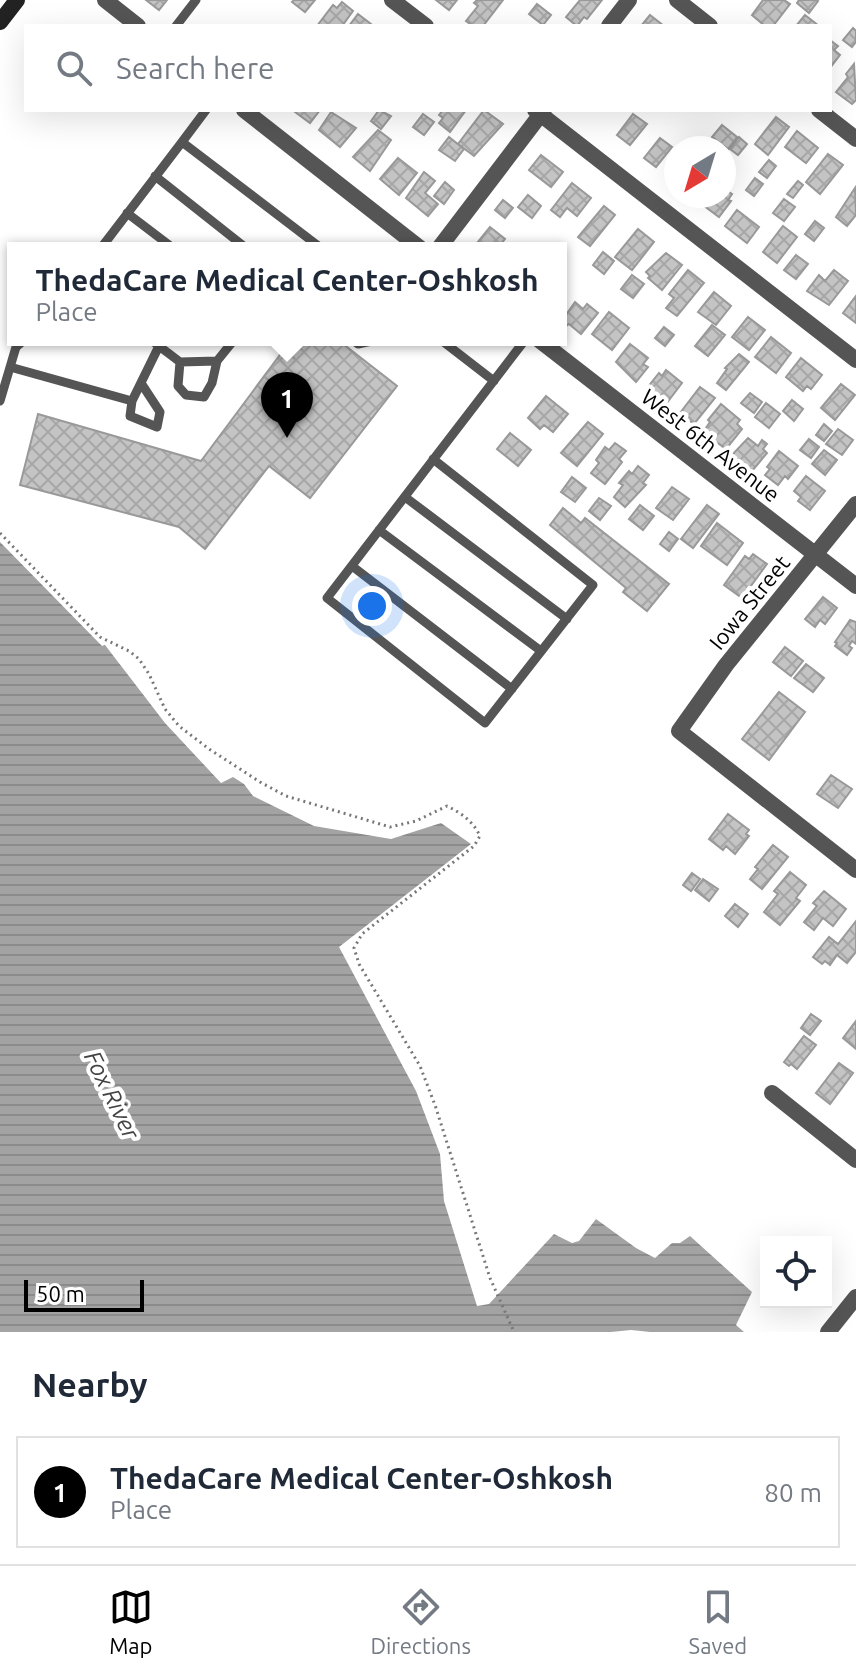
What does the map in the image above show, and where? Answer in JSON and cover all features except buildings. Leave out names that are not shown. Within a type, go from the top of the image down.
[{"type":"main road","points":[[0,22],[17,0]]},
{"type":"street","points":[[105,0],[135,24]]},
{"type":"street","points":[[392,0],[423,24]]},
{"type":"street","points":[[611,24],[629,0]]},
{"type":"street","points":[[677,0],[707,24]]},
{"type":"street","points":[[247,112],[412,242]]},
{"type":"street","points":[[443,242],[539,112]]},
{"type":"street","points":[[541,112],[856,360]]},
{"type":"street","points":[[822,112],[856,139]]},
{"type":"street","name":"West 6th Avenue","points":[[547,346],[856,586]]},
{"type":"street","name":"Iowa Street","points":[[856,504],[726,665],[679,731],[856,870]]},
{"type":"street","points":[[772,1093],[856,1160]]},
{"type":"street","points":[[828,1332],[856,1297]]},
{"type":"lane","points":[[178,24],[196,0]]},
{"type":"lane","points":[[106,242],[204,112]]},
{"type":"lane","points":[[182,142],[309,242]]},
{"type":"lane","points":[[155,176],[238,242]]},
{"type":"lane","points":[[127,213],[165,242]]},
{"type":"lane","points":[[0,401],[17,346]]},
{"type":"lane","points":[[141,383],[160,412],[157,427],[130,416],[132,401],[154,346]]},
{"type":"lane","points":[[159,346],[180,362],[217,361]]},
{"type":"lane","points":[[180,362],[178,386],[186,395],[204,397],[212,383],[217,361],[228,346]]},
{"type":"lane","points":[[449,346],[494,381]]},
{"type":"lane","points":[[433,459],[593,585],[485,723],[327,598],[433,459],[520,346]]},
{"type":"lane","points":[[10,367],[132,401]]},
{"type":"lane","points":[[405,497],[567,619]]},
{"type":"lane","points":[[379,530],[541,651]]},
{"type":"lane","points":[[352,566],[512,689]]},
{"type":"path","points":[[0,533],[100,637],[139,659],[165,709],[179,726],[260,782],[286,796],[390,827],[416,821],[447,806],[463,815],[476,828],[480,836],[474,846],[362,934],[354,948],[359,964],[420,1066],[490,1278],[514,1332]]},
{"type":"water","name":"Fox River","points":[[0,542],[102,646],[105,645],[165,723],[221,783],[233,777],[244,784],[253,796],[314,826],[391,839],[441,823],[471,844],[339,947],[416,1091],[440,1154],[444,1201],[477,1306],[489,1304],[554,1234],[572,1243],[579,1241],[596,1219],[655,1258],[672,1243],[680,1243],[690,1236],[752,1292],[736,1325],[744,1332],[0,1332]]},
{"type":"place","name":"ThedaCare Medical Center-Oshkosh","points":[[287,438]]}]
